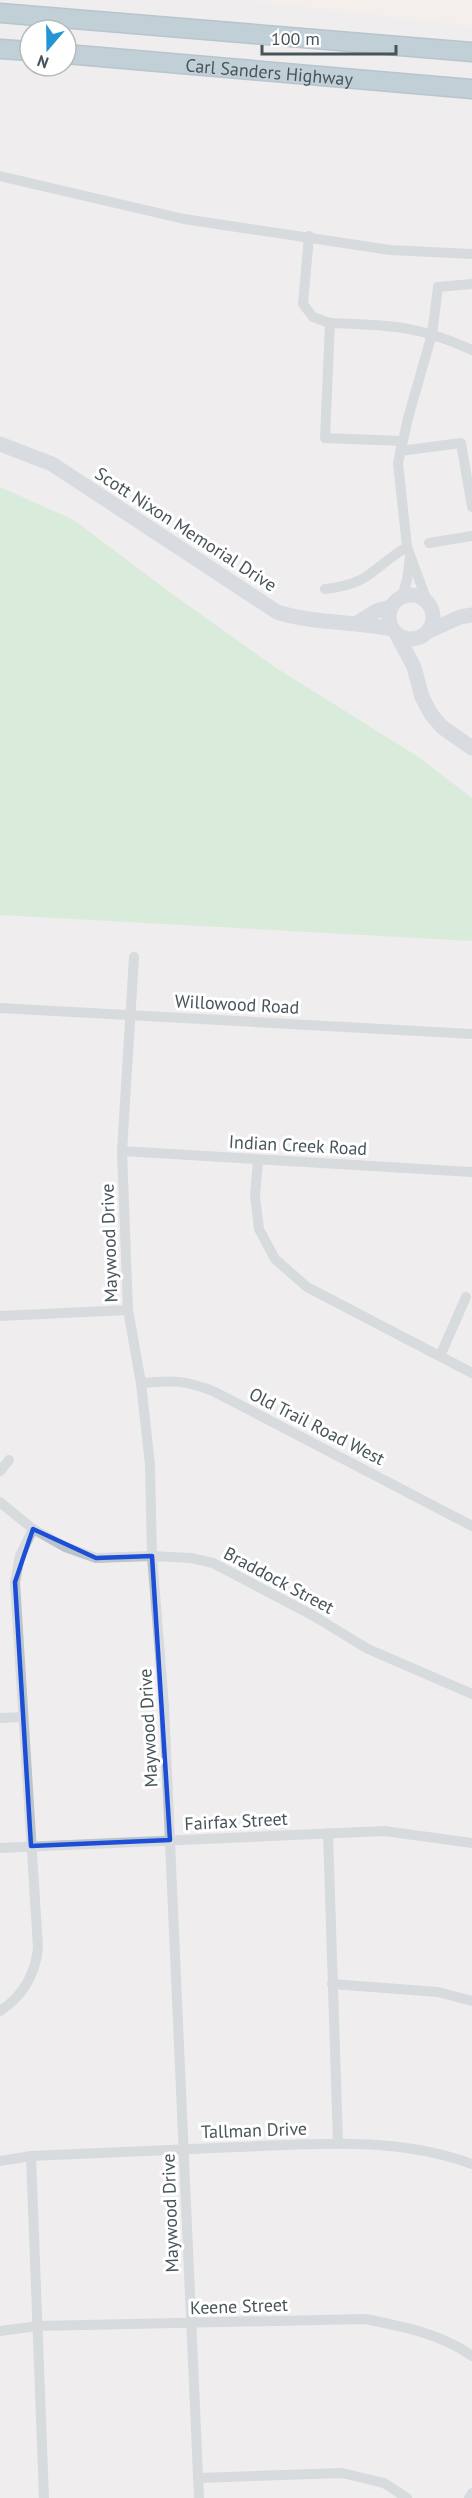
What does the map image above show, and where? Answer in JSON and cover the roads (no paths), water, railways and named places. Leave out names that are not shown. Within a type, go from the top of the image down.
[{"type":"highway","name":"Carl Sanders Highway","points":[[0,13],[472,52]]},
{"type":"highway","points":[[0,49],[18,50]]},
{"type":"highway","name":"Carl Sanders Highway","points":[[78,55],[472,89]]},
{"type":"main road","name":"Scott Nixon Memorial Drive","points":[[0,444],[52,464],[277,612],[303,621],[357,623],[394,632]]},
{"type":"main road","points":[[357,623],[376,611],[416,595],[429,603],[466,616]]},
{"type":"main road","points":[[396,602],[389,622],[414,667],[422,697],[430,714],[442,727],[472,748]]},
{"type":"main road","points":[[414,667],[434,616],[429,603]]},
{"type":"main road","points":[[394,632],[411,640],[466,616]]},
{"type":"street","points":[[0,176],[184,219],[390,250],[472,254]]},
{"type":"street","points":[[309,236],[303,304],[313,317],[330,322],[381,324],[432,332],[472,350]]},
{"type":"street","points":[[396,602],[407,580],[408,551],[399,488],[401,446],[432,332],[438,287],[472,284]]},
{"type":"street","points":[[330,322],[325,438],[401,446],[461,443],[472,438]]},
{"type":"street","points":[[461,443],[472,507]]},
{"type":"street","points":[[429,543],[472,536]]},
{"type":"street","points":[[325,589],[341,587],[368,578],[408,551]]},
{"type":"street","points":[[408,551],[429,603]]},
{"type":"street","name":"Maywood Drive","points":[[134,957],[122,1151],[128,1310],[141,1383],[150,1465],[152,1556],[164,1706],[184,2149],[189,2324],[199,2498]]},
{"type":"street","name":"Willowood Road","points":[[0,1008],[472,1034]]},
{"type":"street","name":"Indian Creek Road","points":[[122,1151],[472,1172]]},
{"type":"street","points":[[258,1160],[255,1196],[259,1229],[275,1259],[307,1287],[472,1373]]},
{"type":"street","points":[[440,1356],[466,1297]]},
{"type":"street","points":[[0,1316],[128,1310]]},
{"type":"street","name":"Old Trail Road West","points":[[141,1383],[170,1380],[189,1382],[215,1392],[472,1526]]},
{"type":"street","points":[[0,1471],[9,1460]]},
{"type":"street","name":"Braddock Street","points":[[0,1502],[33,1529],[65,1547],[96,1558],[152,1556],[191,1558],[213,1563],[312,1615],[368,1649],[472,1695]]},
{"type":"street","points":[[0,2012],[22,1993],[37,1958],[15,1582],[20,1556],[33,1529]]},
{"type":"street","points":[[0,1718],[23,1717]]},
{"type":"street","name":"Fairfax Street","points":[[0,1848],[384,1831],[472,1843]]},
{"type":"street","points":[[328,1833],[338,2143]]},
{"type":"street","points":[[332,1984],[438,1992],[472,2001]]},
{"type":"street","name":"Tallman Drive","points":[[0,2162],[31,2156],[338,2143],[396,2146],[456,2158],[472,2164]]},
{"type":"street","points":[[31,2156],[38,2326],[41,2498]]},
{"type":"street","name":"Keene Street","points":[[0,2331],[38,2326],[365,2319],[413,2329],[472,2356]]},
{"type":"street","points":[[198,2478],[342,2473],[384,2483],[407,2498]]},
{"type":"street","points":[[469,2498],[472,2493]]}]
